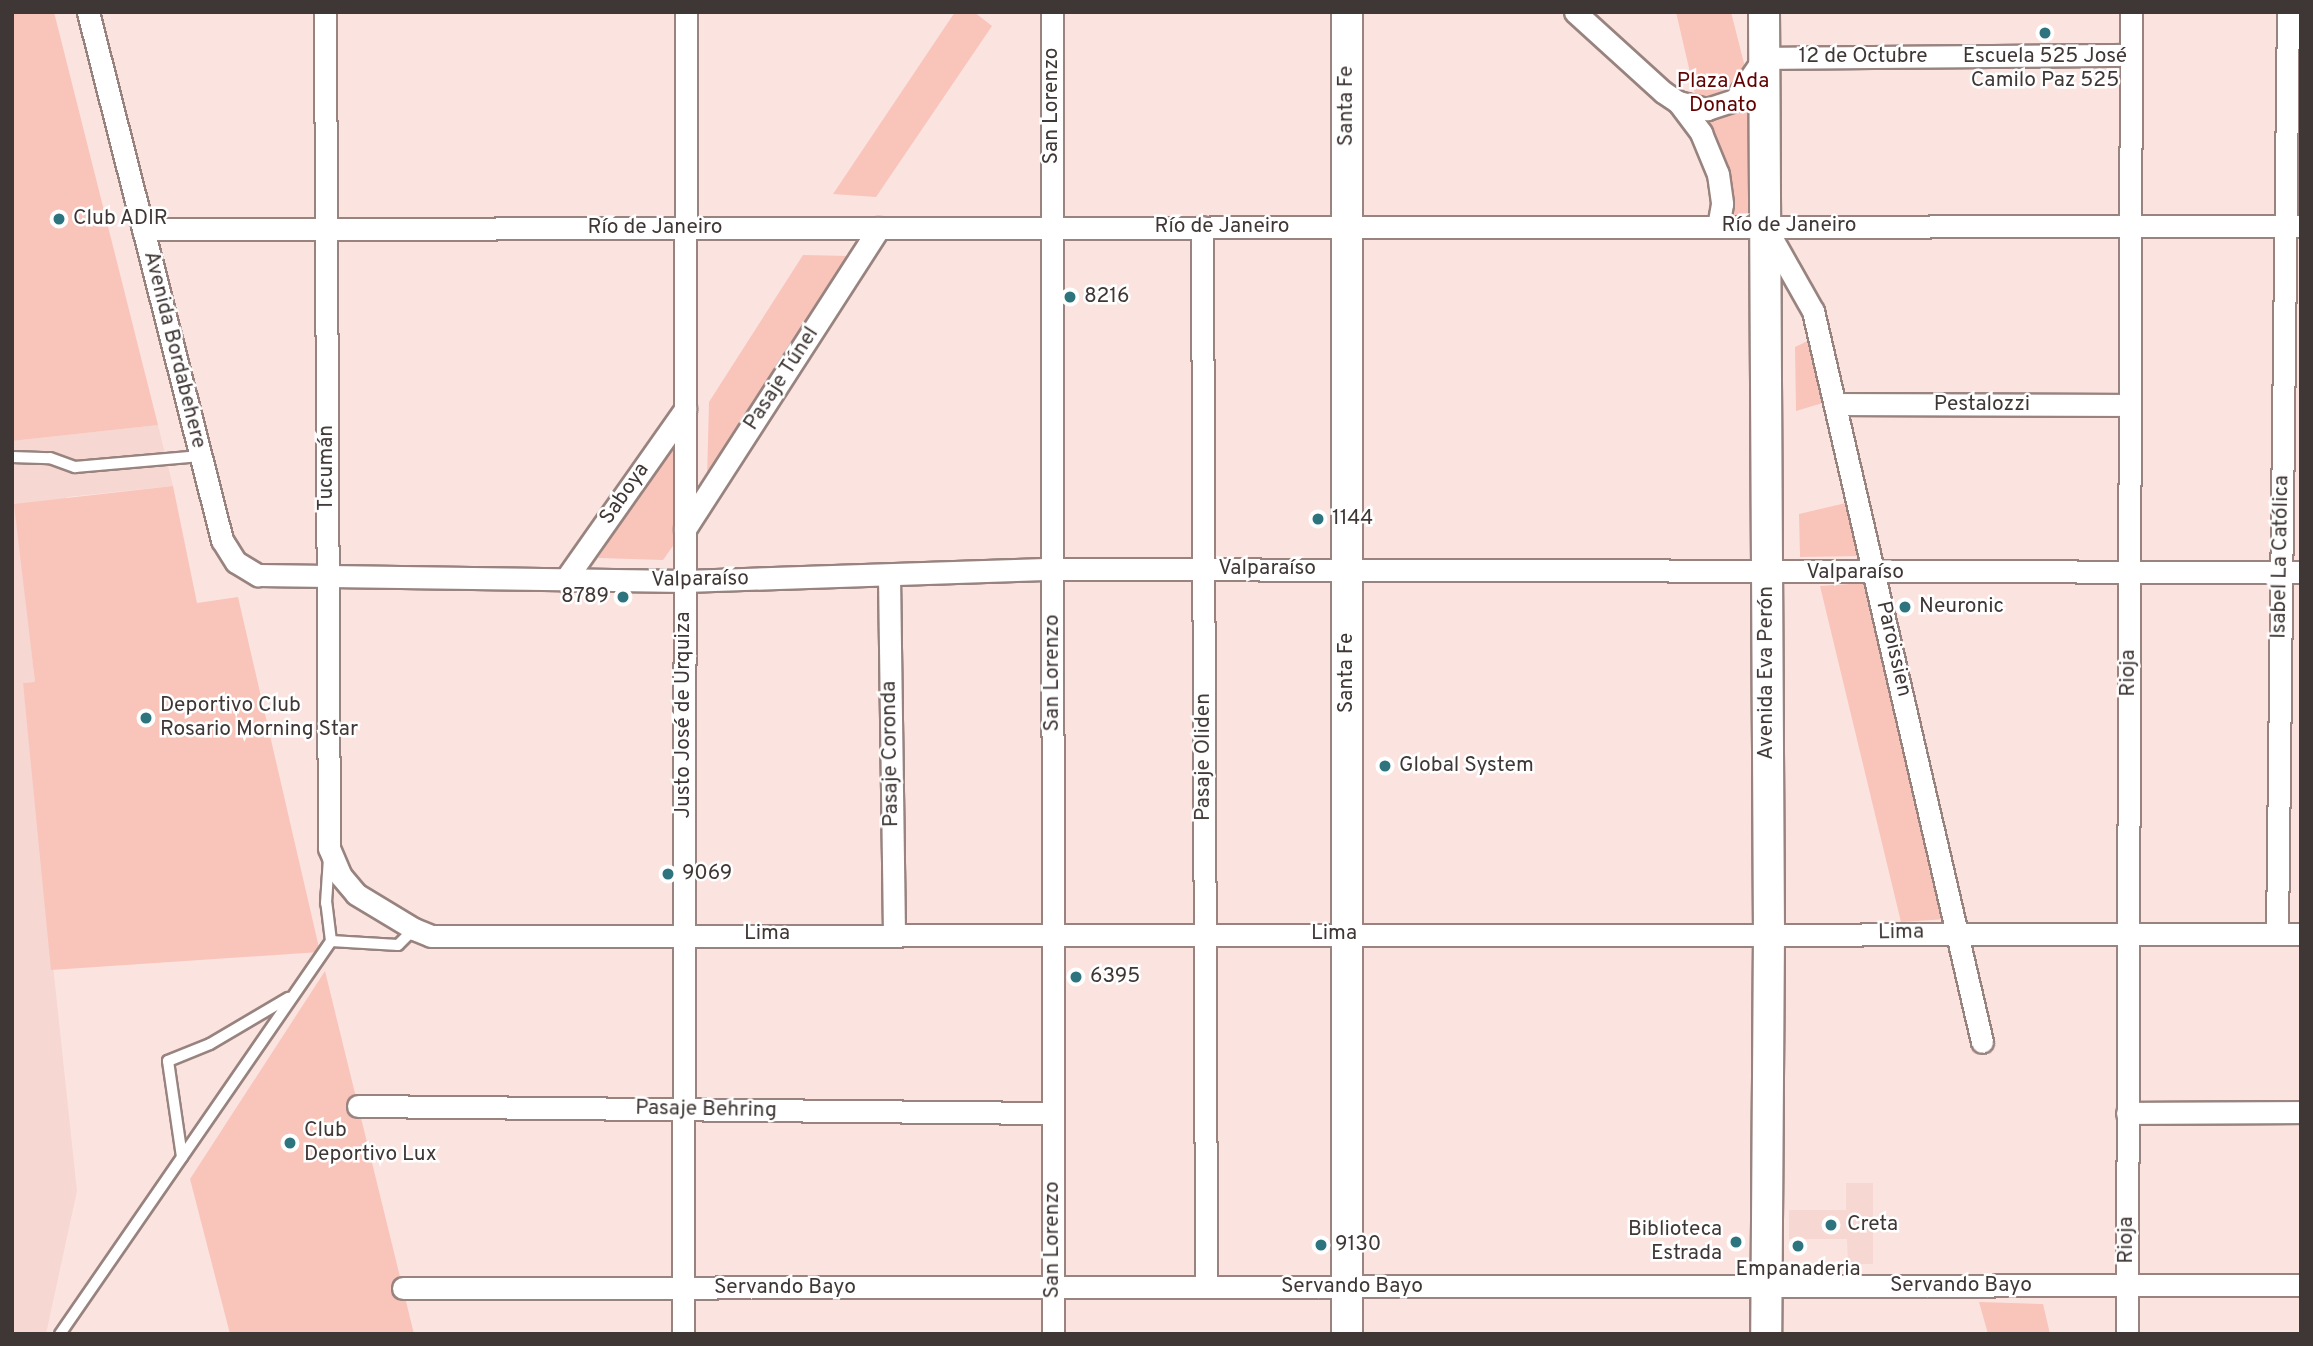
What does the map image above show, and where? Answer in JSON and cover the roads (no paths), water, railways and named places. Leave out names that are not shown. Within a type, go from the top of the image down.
[{"type":"main road","name":"Santa Fe","points":[[1347,12],[1347,1334]]},
{"type":"main road","name":"Avenida Eva Perón","points":[[1764,12],[1769,934],[1766,1334]]},
{"type":"street","name":"Avenida Bordabehere","points":[[88,12],[222,540],[236,562]]},
{"type":"street","name":"Tucumán","points":[[325,12],[330,848],[341,877],[374,906]]},
{"type":"street","name":"Justo José de Urquiza","points":[[684,1334],[685,12]]},
{"type":"street","name":"San Lorenzo","points":[[1052,12],[1053,1334]]},
{"type":"street","points":[[1575,12],[1678,102],[1701,132],[1718,174],[1722,204],[1718,226]]},
{"type":"street","name":"Rioja","points":[[2127,1334],[2131,12]]},
{"type":"street","name":"Isabel La Católica","points":[[2277,934],[2291,572],[2293,226],[2288,12]]},
{"type":"street","name":"12 de Octubre","points":[[1764,58],[2131,55]]},
{"type":"street","points":[[1678,102],[1707,109],[1735,100],[1764,58]]},
{"type":"street","name":"Paroissien","points":[[1765,226],[1813,311],[1959,932],[1982,1042]]},
{"type":"street","name":"Río de Janeiro","points":[[143,229],[2293,226]]},
{"type":"street","name":"Pasaje Túnel","points":[[685,529],[879,228]]},
{"type":"street","name":"Pasaje Oliden","points":[[1202,228],[1206,1287]]},
{"type":"street","name":"Pestalozzi","points":[[1835,404],[2130,405]]},
{"type":"street","name":"Saboya","points":[[565,580],[685,409]]},
{"type":"street","name":"Valparaíso","points":[[236,562],[258,575],[328,579],[685,581],[1053,569],[2291,572]]},
{"type":"street","name":"Pasaje Coronda","points":[[889,575],[894,934]]},
{"type":"street","name":"Lima","points":[[374,906],[431,936],[1959,932],[2301,934]]},
{"type":"street","name":"Pasaje Behring","points":[[358,1106],[1053,1113]]},
{"type":"street","points":[[2127,1113],[2301,1112]]},
{"type":"street","name":"Servando Bayo","points":[[403,1288],[2301,1285]]},
{"type":"lane","points":[[12,457],[50,458],[75,467],[201,456]]},
{"type":"lane","points":[[60,1334],[331,941],[326,903],[330,848]]},
{"type":"lane","points":[[331,941],[398,945],[414,929]]},
{"type":"lane","points":[[182,1157],[168,1061],[210,1044],[294,995]]},
{"type":"place","name":"Escuela 525 José Camilo Paz 525","points":[[2045,33]]},
{"type":"place","name":"Club ADIR","points":[[59,219]]},
{"type":"place","name":"8216","points":[[1070,297]]},
{"type":"place","name":"1144","points":[[1318,519]]},
{"type":"place","name":"8789","points":[[623,597]]},
{"type":"place","name":"Neuronic","points":[[1905,607]]},
{"type":"place","name":"Deportivo Club Rosario Morning Star","points":[[146,718]]},
{"type":"place","name":"Global System","points":[[1385,766]]},
{"type":"place","name":"9069","points":[[668,874]]},
{"type":"place","name":"6395","points":[[1076,977]]},
{"type":"place","name":"Club Deportivo Lux","points":[[290,1143]]},
{"type":"place","name":"Creta","points":[[1831,1225]]},
{"type":"place","name":"Biblioteca Estrada","points":[[1736,1242]]},
{"type":"place","name":"9130","points":[[1321,1245]]},
{"type":"place","name":"Empanaderia","points":[[1798,1246]]},
{"type":"park label","name":"Plaza Ada Donato","points":[[1723,94]]}]
